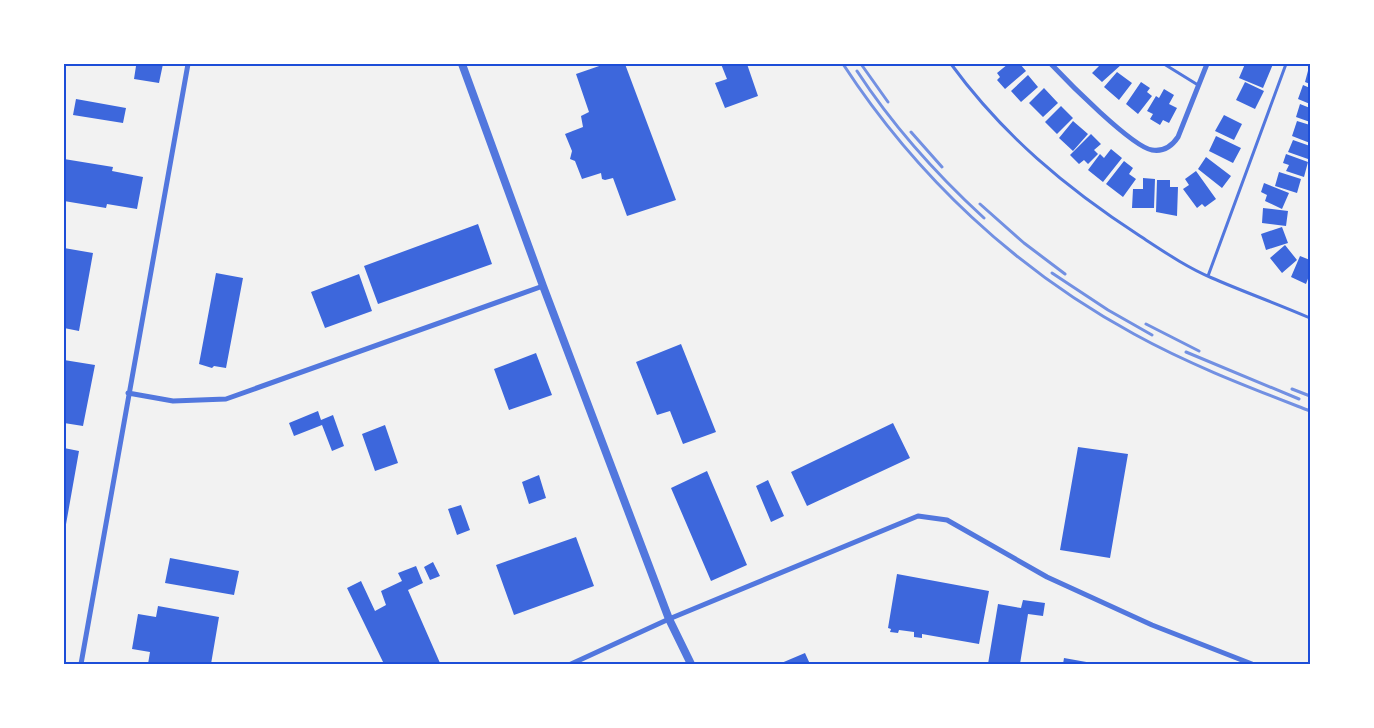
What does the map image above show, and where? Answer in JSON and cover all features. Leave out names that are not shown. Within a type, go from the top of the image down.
[{"type":"street","points":[[82,664],[128,394],[188,64]]},
{"type":"street","points":[[462,64],[668,619],[691,664]]},
{"type":"street","points":[[1051,64],[1076,91],[1135,141],[1152,150],[1166,149],[1178,137],[1206,64]]},
{"type":"street","points":[[128,394],[173,401],[226,398],[543,286]]},
{"type":"street","points":[[571,664],[668,619],[918,516],[947,520],[1047,577],[1152,624],[1252,664]]},
{"type":"lane","points":[[950,64],[971,92],[1003,126],[1074,191],[1178,260],[1208,276],[1310,318]]},
{"type":"lane","points":[[1164,64],[1198,85]]},
{"type":"lane","points":[[1208,276],[1286,64]]},
{"type":"building","points":[[130,64],[163,64],[159,83],[134,79],[136,66]]},
{"type":"building","points":[[605,64],[625,64],[676,200],[627,216],[613,178],[602,179],[601,173],[582,179],[575,161],[570,159],[572,151],[565,134],[583,127],[581,116],[589,112],[576,74]]},
{"type":"building","points":[[721,64],[747,64],[758,96],[725,108],[715,83],[727,79]]},
{"type":"building","points":[[1008,64],[1020,64],[1026,71],[1005,89],[997,80],[1000,77],[997,73]]},
{"type":"building","points":[[1096,64],[1122,64],[1102,82],[1092,73],[1099,66]]},
{"type":"building","points":[[1245,64],[1273,64],[1263,88],[1239,78]]},
{"type":"building","points":[[1310,68],[1310,84],[1305,82]]},
{"type":"building","points":[[1117,72],[1132,83],[1119,100],[1104,87]]},
{"type":"building","points":[[1028,75],[1038,87],[1021,102],[1011,91]]},
{"type":"building","points":[[1141,82],[1150,88],[1147,92],[1152,96],[1138,114],[1126,104]]},
{"type":"building","points":[[1245,82],[1264,91],[1255,109],[1236,100]]},
{"type":"building","points":[[1303,85],[1310,88],[1310,104],[1298,99]]},
{"type":"building","points":[[1044,88],[1058,103],[1043,117],[1029,103]]},
{"type":"building","points":[[1164,89],[1174,95],[1169,104],[1177,108],[1169,123],[1163,120],[1160,125],[1150,119],[1153,114],[1147,111],[1156,96],[1159,98]]},
{"type":"building","points":[[76,99],[126,108],[123,123],[73,115]]},
{"type":"building","points":[[1300,104],[1310,108],[1310,122],[1296,117]]},
{"type":"building","points":[[1061,106],[1073,118],[1057,134],[1045,122]]},
{"type":"building","points":[[1224,115],[1242,124],[1234,140],[1215,131]]},
{"type":"building","points":[[1073,121],[1088,134],[1073,151],[1059,138]]},
{"type":"building","points":[[1297,121],[1310,125],[1310,143],[1292,136]]},
{"type":"building","points":[[1091,134],[1101,144],[1094,150],[1098,154],[1088,164],[1084,160],[1079,164],[1070,155]]},
{"type":"building","points":[[1216,136],[1241,148],[1233,163],[1209,151]]},
{"type":"building","points":[[1293,140],[1310,146],[1308,159],[1288,152]]},
{"type":"building","points":[[1111,149],[1122,158],[1103,182],[1088,170],[1100,154],[1104,158]]},
{"type":"building","points":[[1286,154],[1308,162],[1304,177],[1286,171],[1289,165],[1283,163]]},
{"type":"building","points":[[1206,157],[1231,176],[1222,188],[1198,169]]},
{"type":"building","points":[[64,159],[113,167],[112,171],[143,177],[137,209],[107,204],[106,208],[64,201]]},
{"type":"building","points":[[1124,161],[1133,168],[1129,174],[1136,179],[1123,197],[1106,184]]},
{"type":"building","points":[[1196,171],[1216,199],[1205,207],[1202,204],[1197,208],[1183,189],[1189,185],[1185,179]]},
{"type":"building","points":[[1279,172],[1301,179],[1297,193],[1275,186]]},
{"type":"building","points":[[1143,178],[1155,179],[1154,208],[1132,208],[1133,189],[1143,189]]},
{"type":"building","points":[[1157,180],[1170,180],[1170,187],[1178,187],[1177,216],[1156,212]]},
{"type":"building","points":[[1264,183],[1289,193],[1282,209],[1265,201],[1267,195],[1261,192]]},
{"type":"building","points":[[1263,208],[1288,211],[1286,226],[1262,223]]},
{"type":"building","points":[[478,224],[492,264],[378,304],[364,266]]},
{"type":"building","points":[[1282,227],[1288,243],[1266,250],[1261,234]]},
{"type":"building","points":[[1285,245],[1297,260],[1282,273],[1270,258]]},
{"type":"building","points":[[64,248],[93,253],[79,331],[64,328]]},
{"type":"building","points":[[1300,256],[1310,260],[1310,273],[1306,284],[1291,277]]},
{"type":"building","points":[[216,273],[243,278],[226,368],[214,366],[212,368],[199,364]]},
{"type":"building","points":[[359,274],[372,311],[325,328],[311,292]]},
{"type":"building","points":[[681,344],[716,432],[683,444],[670,411],[657,415],[636,362]]},
{"type":"building","points":[[536,353],[552,395],[509,410],[494,369]]},
{"type":"building","points":[[64,360],[95,365],[83,426],[64,423]]},
{"type":"building","points":[[318,411],[321,420],[333,415],[344,446],[332,451],[322,425],[294,436],[289,423]]},
{"type":"building","points":[[893,423],[910,458],[807,506],[791,472]]},
{"type":"building","points":[[385,425],[398,463],[375,471],[362,434]]},
{"type":"building","points":[[1078,447],[1128,454],[1110,558],[1060,550]]},
{"type":"building","points":[[64,448],[79,451],[65,530],[64,530]]},
{"type":"building","points":[[707,471],[747,565],[711,581],[671,488]]},
{"type":"building","points":[[539,475],[546,498],[529,504],[522,482]]},
{"type":"building","points":[[768,480],[784,516],[771,522],[756,486]]},
{"type":"building","points":[[461,505],[470,530],[457,535],[448,509]]},
{"type":"building","points":[[576,537],[594,586],[514,615],[496,565]]},
{"type":"building","points":[[170,558],[239,571],[234,595],[165,583]]},
{"type":"building","points":[[433,562],[440,576],[430,580],[424,567]]},
{"type":"building","points":[[416,566],[423,583],[408,590],[440,663],[384,664],[347,588],[361,581],[375,611],[386,605],[381,591],[402,581],[398,573]]},
{"type":"building","points":[[897,574],[989,591],[979,644],[922,634],[922,638],[914,637],[914,632],[899,630],[898,633],[890,632],[891,629],[888,628]]},
{"type":"building","points":[[1023,600],[1045,603],[1043,616],[1028,614],[1020,664],[988,664],[998,604],[1021,608]]},
{"type":"building","points":[[158,606],[219,617],[211,664],[148,664],[150,652],[132,649],[138,614],[156,617]]},
{"type":"building","points":[[805,653],[810,664],[779,664]]},
{"type":"building","points":[[1064,658],[1092,663],[1092,664],[1063,664]]},
{"type":"railway","points":[[843,64],[872,105],[936,182],[1009,250],[1049,281],[1091,309],[1177,356],[1221,376],[1310,411]]},
{"type":"railway","points":[[861,64],[888,102]]},
{"type":"railway","points":[[857,71],[885,111],[916,149],[984,218]]},
{"type":"railway","points":[[911,132],[942,167]]},
{"type":"railway","points":[[980,204],[1024,243],[1065,274]]},
{"type":"railway","points":[[1052,273],[1108,310],[1152,335]]},
{"type":"railway","points":[[1146,324],[1199,351]]},
{"type":"railway","points":[[1186,352],[1299,399]]},
{"type":"railway","points":[[1292,389],[1310,396]]}]
